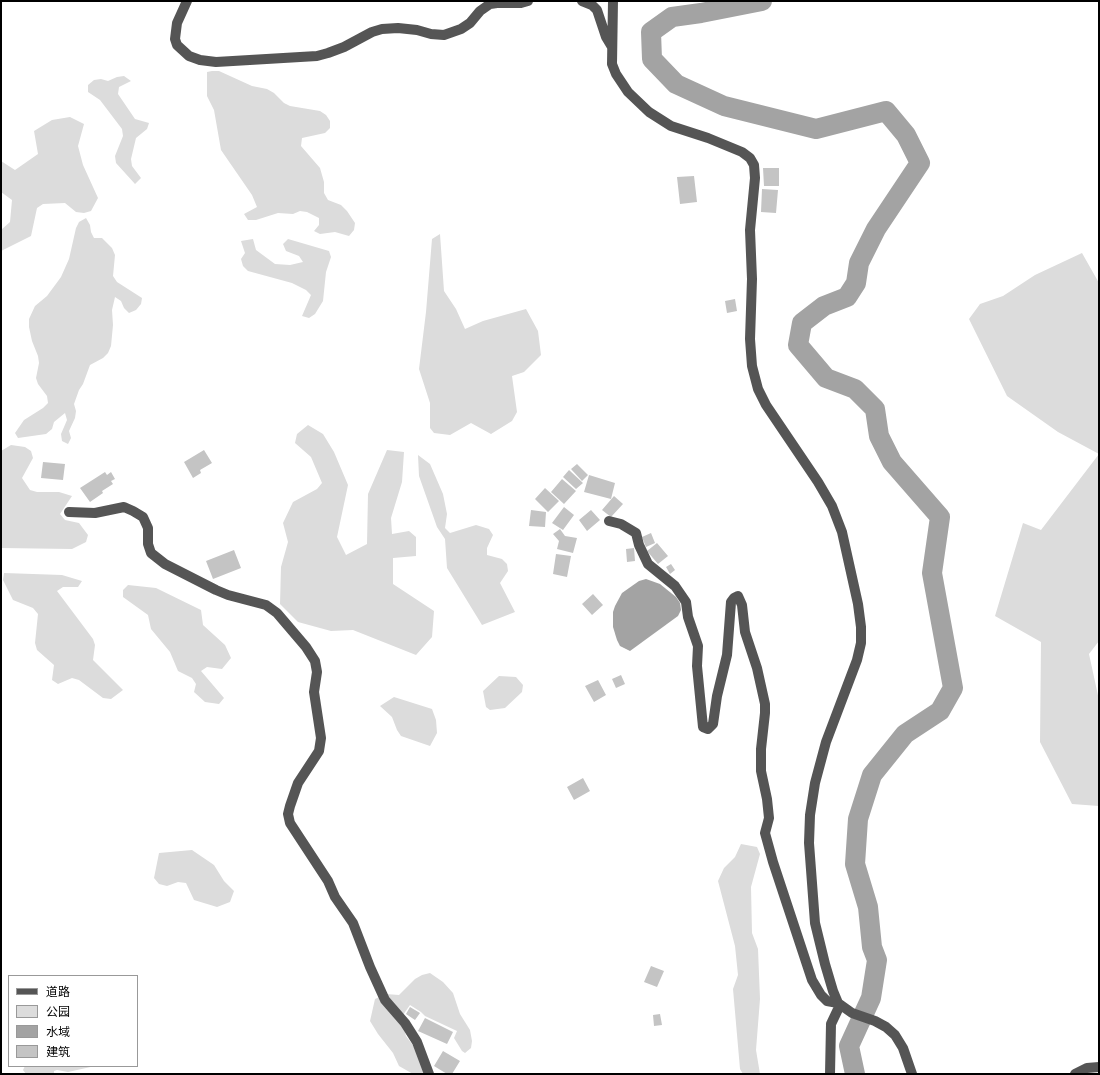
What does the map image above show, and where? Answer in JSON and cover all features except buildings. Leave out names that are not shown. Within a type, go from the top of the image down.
[{"type":"street","points":[[187,1],[177,23],[175,39],[178,45],[189,56],[200,60],[216,62],[318,56],[344,47],[372,32],[382,29],[405,29],[417,30],[431,34],[444,34],[461,29],[470,23],[480,11],[490,4],[497,2],[521,3],[528,1]]},
{"type":"street","points":[[582,1],[592,4],[597,10],[606,37],[612,47]]},
{"type":"street","points":[[613,1],[612,64],[616,74],[628,92],[649,112],[671,126],[708,138],[742,152],[750,158],[754,165],[755,178],[750,230],[752,279],[750,339],[752,366],[758,389],[766,405],[818,482],[832,506],[842,532],[858,604],[861,627],[861,643],[857,660],[826,742],[810,815],[809,843],[815,923],[833,992],[839,1004],[831,1024],[830,1074]]},
{"type":"street","points":[[69,512],[95,513],[124,507],[143,517],[148,528],[148,544],[151,553],[164,564],[228,595],[266,605],[277,613],[306,647],[315,661],[317,672],[314,692],[321,738],[319,751],[298,783],[288,814],[290,823],[328,881],[335,896],[353,923],[385,1000],[405,1023],[417,1042],[429,1074]]},
{"type":"street","points":[[609,521],[621,524],[636,533],[639,545],[648,564],[675,586],[686,602],[688,617],[698,646],[697,666],[703,727],[708,730],[713,724],[717,696],[727,655],[731,602],[738,596],[742,605],[745,632],[757,668],[765,704],[761,749],[761,771],[767,799],[769,818],[765,833],[773,862],[812,980],[821,995],[827,1000],[839,1004],[852,1013],[886,1027],[903,1048],[912,1074]]},
{"type":"street","points":[[1075,1074],[1087,1068],[1099,1067]]},
{"type":"green space","points":[[219,71],[252,86],[267,89],[290,106],[320,111],[326,115],[330,121],[330,128],[325,133],[302,138],[301,146],[320,168],[324,182],[324,193],[328,200],[341,205],[355,223],[354,230],[349,236],[335,232],[320,234],[314,231],[319,225],[319,218],[307,212],[300,211],[293,214],[278,213],[256,220],[248,220],[244,214],[257,207],[252,195],[221,150],[214,110],[207,96],[207,72]]},
{"type":"green space","points":[[124,76],[131,81],[119,87],[118,94],[135,119],[149,123],[147,129],[136,138],[131,159],[132,166],[141,178],[135,184],[116,163],[115,156],[123,136],[122,129],[100,100],[88,92],[88,85],[94,80],[101,79],[108,81]]},
{"type":"green space","points":[[70,117],[84,124],[78,146],[83,165],[98,198],[91,211],[84,213],[76,212],[65,203],[43,204],[37,208],[31,236],[1,251],[1,230],[10,222],[12,200],[1,192],[1,161],[15,170],[38,154],[34,131],[52,120]]},
{"type":"green space","points":[[86,218],[94,238],[102,238],[112,248],[115,255],[113,276],[117,282],[142,298],[141,304],[136,310],[129,313],[124,308],[121,301],[115,297],[112,310],[113,325],[111,346],[108,353],[103,358],[90,365],[83,384],[79,390],[74,404],[76,411],[75,418],[69,431],[71,438],[68,444],[62,441],[61,434],[67,420],[65,413],[54,422],[52,429],[46,434],[18,438],[15,433],[24,420],[48,403],[47,396],[38,384],[36,378],[39,363],[32,341],[29,319],[35,306],[47,296],[61,277],[69,259],[76,228],[79,222]]},
{"type":"green space","points":[[440,234],[444,291],[456,309],[465,329],[483,321],[526,309],[538,331],[541,355],[524,372],[512,376],[517,412],[512,421],[491,434],[471,423],[450,435],[434,433],[430,428],[430,403],[419,369],[426,312],[432,239]]},
{"type":"green space","points":[[253,239],[256,250],[275,264],[290,265],[303,262],[299,256],[286,251],[283,244],[288,239],[329,251],[331,257],[326,272],[323,301],[315,314],[309,318],[302,316],[311,295],[306,290],[292,283],[248,271],[243,266],[241,259],[245,253],[241,241]]},
{"type":"green space","points":[[1082,253],[1099,283],[1099,454],[1058,432],[1007,396],[969,319],[980,304],[1003,296],[1035,275]]},
{"type":"green space","points":[[308,425],[323,434],[334,452],[348,485],[337,537],[346,555],[367,544],[368,494],[387,450],[404,452],[402,482],[391,518],[392,534],[409,531],[416,537],[416,556],[393,558],[393,584],[434,611],[432,637],[416,655],[353,630],[331,631],[298,622],[280,604],[281,567],[288,542],[283,523],[293,502],[317,489],[322,483],[311,457],[295,443],[297,434]]},
{"type":"green space","points":[[11,445],[25,447],[31,451],[33,458],[22,478],[30,490],[37,492],[59,492],[72,496],[60,514],[65,520],[79,523],[88,535],[86,542],[72,549],[1,548],[1,451]]},
{"type":"green space","points":[[1099,454],[1099,641],[1089,654],[1099,700],[1099,806],[1072,804],[1040,742],[1041,642],[995,616],[1023,523],[1041,530]]},
{"type":"green space","points":[[418,455],[430,464],[443,494],[447,514],[445,528],[450,533],[476,525],[489,529],[493,535],[487,548],[487,555],[502,559],[507,564],[508,571],[500,583],[515,612],[482,625],[447,568],[445,539],[437,527],[419,476]]},
{"type":"green space","points":[[4,573],[62,575],[82,581],[78,587],[63,587],[57,591],[93,639],[95,645],[93,660],[123,690],[111,699],[103,698],[79,680],[72,678],[58,684],[52,680],[54,665],[37,650],[35,643],[38,614],[33,608],[13,600],[3,580]]},
{"type":"green space","points":[[128,585],[156,588],[201,610],[203,625],[225,645],[231,658],[222,669],[207,667],[201,671],[224,698],[219,704],[205,702],[194,692],[196,684],[192,678],[178,671],[170,652],[151,629],[148,615],[123,597],[123,590]]},
{"type":"green space","points":[[499,676],[516,677],[523,685],[522,692],[505,708],[490,710],[486,707],[483,691]]},
{"type":"green space","points":[[394,697],[432,709],[436,720],[437,733],[430,746],[401,736],[392,717],[380,706]]},
{"type":"green space","points":[[741,844],[757,847],[760,854],[751,887],[752,933],[758,949],[760,999],[756,1050],[760,1074],[743,1074],[740,1069],[733,989],[738,975],[735,946],[718,881],[724,868],[735,857]]},
{"type":"green space","points":[[192,850],[214,865],[224,881],[234,891],[230,902],[217,907],[194,900],[186,883],[178,882],[167,886],[159,884],[154,878],[159,853]]},
{"type":"green space","points":[[430,973],[443,982],[453,993],[460,1014],[470,1030],[472,1041],[471,1048],[465,1053],[462,1051],[454,1038],[457,1031],[425,1016],[410,1005],[403,1015],[402,1022],[406,1036],[434,1074],[413,1074],[399,1066],[393,1053],[370,1021],[375,999],[386,994],[399,995],[415,979]]},
{"type":"green space","points":[[24,1067],[90,1067],[68,1072],[57,1070],[54,1071],[54,1074],[26,1074],[23,1070]]},
{"type":"water","points":[[646,579],[660,584],[676,597],[680,603],[681,610],[678,616],[630,651],[620,646],[617,640],[613,627],[613,612],[622,593],[639,581]]},
{"type":"waterway","points":[[762,1],[672,17],[651,32],[652,59],[676,84],[724,106],[816,129],[886,111],[906,135],[920,163],[876,229],[859,263],[856,283],[847,297],[824,306],[802,323],[798,345],[826,378],[855,389],[875,409],[879,436],[892,462],[940,517],[932,573],[953,688],[940,711],[905,734],[872,775],[858,819],[855,864],[868,907],[872,947],[877,960],[871,998],[849,1046],[855,1074]]}]
